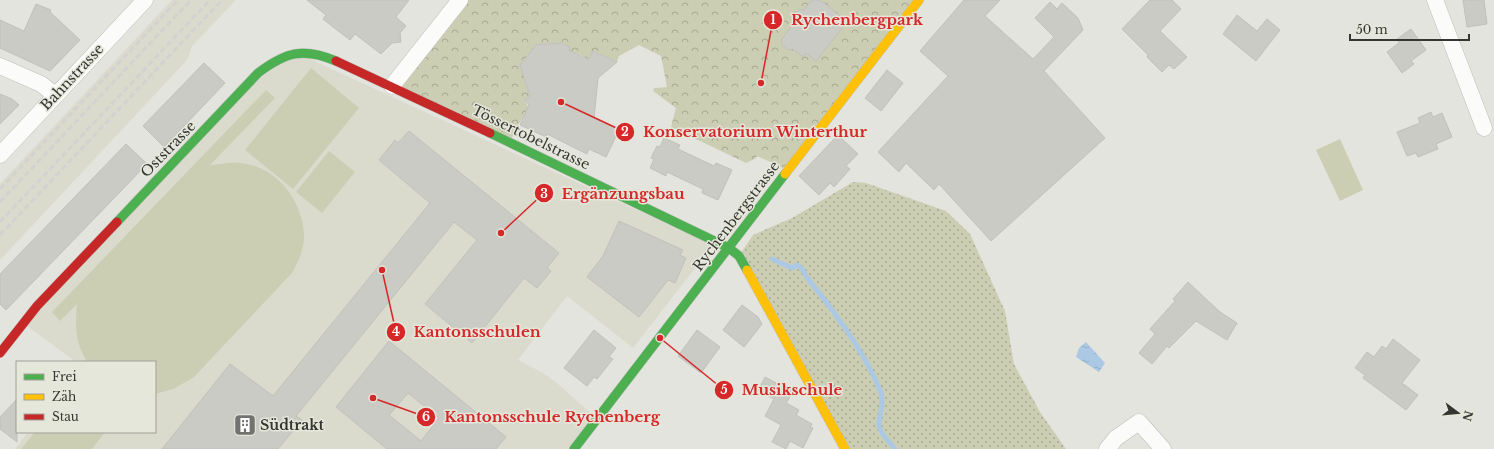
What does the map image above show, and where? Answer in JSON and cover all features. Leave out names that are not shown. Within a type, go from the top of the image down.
[{"type":"street","name":"Bahnstrasse","points":[[0,155],[145,0]]},
{"type":"street","points":[[392,86],[460,0]]},
{"type":"street","name":"Rychenbergstrasse","points":[[574,449],[919,0]]},
{"type":"street","points":[[1435,0],[1484,128]]},
{"type":"street","name":"Oststrasse","points":[[0,353],[37,306],[258,73],[271,62],[289,54],[314,53],[392,86]]},
{"type":"street","points":[[0,66],[41,84],[55,95]]},
{"type":"street","name":"Tössertobelstrasse","points":[[392,86],[729,248],[739,256],[845,449]]},
{"type":"street","points":[[1107,449],[1116,438],[1139,422],[1163,449]]},
{"type":"shaded area","points":[[172,0],[236,0],[192,46],[187,60],[0,260],[0,184]]},
{"type":"shaded area","points":[[297,53],[713,245],[633,348],[567,296],[518,360],[543,373],[557,383],[597,419],[574,449],[15,449],[27,433],[156,433],[156,361],[75,361],[23,323],[244,89]]},
{"type":"green space","points":[[460,0],[919,0],[788,170],[757,156],[755,159],[746,163],[671,127],[676,108],[653,91],[654,88],[667,87],[661,56],[639,45],[619,56],[617,62],[594,51],[588,59],[569,50],[525,81],[530,96],[525,100],[529,109],[518,125],[510,142],[392,86]]},
{"type":"green space","points":[[311,68],[359,108],[293,189],[245,150]]},
{"type":"green space","points":[[266,90],[275,98],[210,165],[228,163],[247,164],[270,173],[280,181],[295,202],[300,214],[303,226],[303,248],[292,273],[193,378],[173,389],[156,394],[156,361],[86,361],[78,341],[76,319],[77,304],[60,321],[52,312]]},
{"type":"green space","points":[[1340,139],[1363,190],[1340,201],[1316,150]]},
{"type":"green space","points":[[329,151],[355,172],[322,213],[296,192]]},
{"type":"green space","points":[[853,182],[866,183],[946,211],[970,234],[1005,311],[1014,364],[1040,412],[1066,449],[845,449],[739,256],[753,235],[792,218]]},
{"type":"green space","points":[[34,433],[104,433],[92,449],[21,449]]},
{"type":"water","points":[[1086,342],[1105,363],[1099,372],[1076,357],[1079,348]]},
{"type":"building","points":[[307,0],[409,0],[396,17],[406,26],[400,33],[401,42],[392,43],[381,54],[355,34],[350,40],[323,19],[326,15]]},
{"type":"building","points":[[812,0],[819,0],[826,4],[847,22],[816,61],[806,53],[803,57],[793,49],[788,50],[782,45],[781,40],[794,23],[793,17],[798,10],[804,10]]},
{"type":"building","points":[[964,0],[1000,0],[985,16],[1033,59],[1054,37],[1035,18],[1050,2],[1057,9],[1062,3],[1078,18],[1083,30],[1044,71],[1105,138],[991,241],[939,184],[934,190],[906,163],[899,172],[878,152],[948,76],[920,51]]},
{"type":"building","points":[[1150,0],[1172,0],[1181,9],[1160,31],[1187,57],[1174,69],[1169,65],[1162,72],[1147,57],[1148,55],[1122,29]]},
{"type":"building","points":[[1463,0],[1484,0],[1487,24],[1467,27]]},
{"type":"building","points":[[36,4],[51,10],[50,12],[80,40],[50,71],[0,48],[0,20],[24,31]]},
{"type":"building","points":[[1237,15],[1257,31],[1267,19],[1280,30],[1256,61],[1223,34]]},
{"type":"building","points":[[1411,29],[1426,50],[1411,61],[1414,64],[1402,73],[1387,52],[1399,43],[1397,39]]},
{"type":"building","points":[[561,43],[570,47],[569,50],[588,60],[593,51],[617,62],[598,78],[594,118],[619,130],[606,157],[589,149],[587,154],[547,134],[546,137],[520,125],[529,105],[525,100],[530,96],[520,65],[536,45]]},
{"type":"building","points":[[204,63],[225,83],[164,147],[143,126]]},
{"type":"building","points":[[887,70],[903,83],[881,111],[865,98]]},
{"type":"building","points":[[0,94],[12,99],[19,105],[0,124]]},
{"type":"building","points":[[1431,112],[1433,117],[1442,113],[1452,137],[1436,144],[1438,149],[1418,157],[1416,153],[1407,156],[1397,132],[1420,123],[1418,118]]},
{"type":"building","points":[[409,131],[559,253],[547,268],[551,271],[537,288],[524,278],[472,343],[425,304],[477,240],[454,222],[296,416],[302,420],[278,449],[162,449],[230,364],[273,396],[430,203],[379,160],[395,140],[398,143]]},
{"type":"building","points":[[838,135],[858,154],[846,166],[850,169],[834,187],[830,183],[819,195],[799,176]]},
{"type":"building","points":[[664,138],[680,145],[678,149],[714,166],[716,163],[732,170],[718,200],[702,193],[703,189],[667,172],[666,176],[650,168],[654,159],[651,158],[657,146],[660,147]]},
{"type":"building","points":[[126,144],[147,164],[6,310],[0,304],[0,274]]},
{"type":"building","points":[[619,221],[683,250],[680,255],[686,258],[675,283],[668,280],[639,317],[587,277],[603,256]]},
{"type":"building","points":[[1188,282],[1220,312],[1237,323],[1227,340],[1196,321],[1169,348],[1167,346],[1152,364],[1139,353],[1155,334],[1150,329],[1175,301],[1173,299]]},
{"type":"building","points":[[742,305],[758,317],[762,324],[744,347],[723,330]]},
{"type":"building","points":[[594,330],[616,348],[609,357],[613,359],[597,379],[594,377],[587,386],[564,368]]},
{"type":"building","points":[[697,330],[720,347],[701,373],[678,356]]},
{"type":"building","points":[[1393,339],[1420,360],[1402,383],[1418,395],[1406,410],[1363,378],[1365,375],[1355,368],[1367,352],[1374,357],[1382,346],[1386,349]]},
{"type":"building","points":[[389,341],[506,437],[496,449],[387,449],[336,407]],"holes":[[[408,393],[439,418],[421,441],[389,415]]]},
{"type":"building","points":[[765,377],[793,392],[786,403],[799,410],[796,415],[812,424],[810,427],[813,428],[803,448],[790,441],[786,449],[772,442],[781,425],[765,416],[774,399],[758,391]]},
{"type":"building","points":[[16,400],[17,442],[0,429],[0,417]]},
{"type":"waterway","points":[[772,259],[792,268],[797,265],[801,268],[849,333],[867,363],[881,393],[882,405],[879,426],[883,435],[895,449]]},
{"type":"railway","points":[[0,189],[178,0]]},
{"type":"railway","points":[[0,202],[191,0]]},
{"type":"railway","points":[[0,222],[210,0]]},
{"type":"railway","points":[[0,235],[222,0]]},
{"type":"traffic: fast","points":[[117,222],[258,73],[277,60],[295,54],[314,54],[336,61]]},
{"type":"traffic: fast","points":[[490,133],[729,248],[739,256],[747,270]]},
{"type":"traffic: fast","points":[[574,449],[785,174]]},
{"type":"traffic: slow","points":[[785,174],[919,0]]},
{"type":"traffic: slow","points":[[747,270],[845,449]]},
{"type":"traffic: jam","points":[[336,61],[490,133]]},
{"type":"traffic: jam","points":[[0,353],[37,306],[117,222]]},
{"type":"place","name":"Rychenbergpark","points":[[761,83]]},
{"type":"place","name":"Konservatorium Winterthur","points":[[561,102]]},
{"type":"place","name":"Ergänzungsbau","points":[[501,233]]},
{"type":"place","name":"Kantonsschulen","points":[[382,270]]},
{"type":"place","name":"Musikschule","points":[[660,338]]},
{"type":"place","name":"Kantonsschule Rychenberg","points":[[373,398]]},
{"type":"place","name":"Südtrakt","points":[[245,425]]}]
